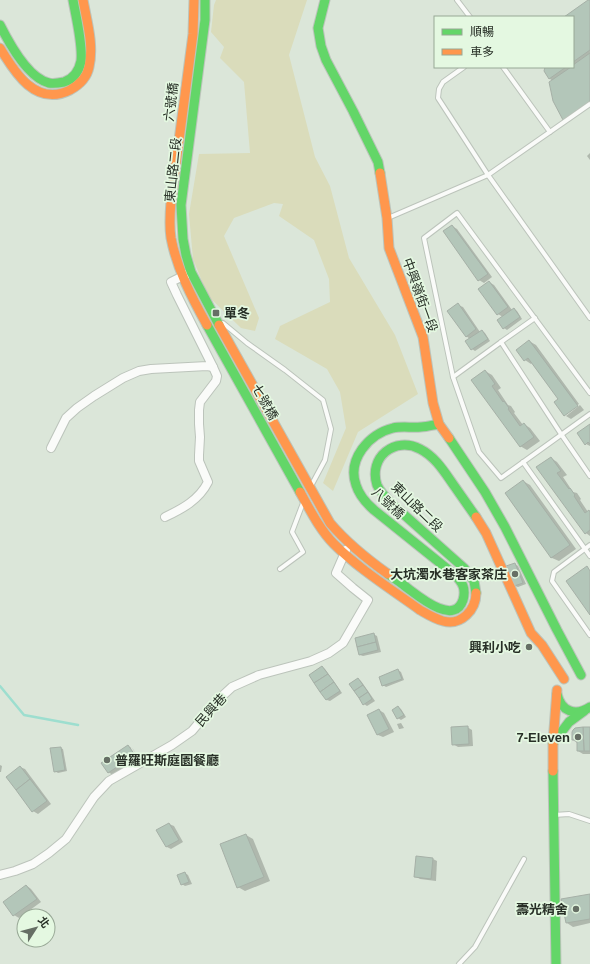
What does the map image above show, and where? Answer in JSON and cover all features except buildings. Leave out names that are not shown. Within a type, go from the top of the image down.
[{"type":"main road","points":[[0,25],[17,54],[36,76],[47,83],[59,84],[69,80],[78,70],[82,58],[73,0]]},
{"type":"main road","points":[[0,48],[17,73],[27,84],[37,91],[47,95],[60,94],[71,90],[80,84],[86,76],[90,66],[90,44],[82,0]]},
{"type":"main road","name":"六號橋","points":[[183,277],[176,257],[170,220],[171,201],[189,65],[194,18],[194,0]]},
{"type":"main road","name":"東山路二段","points":[[205,0],[206,8],[204,28],[181,205],[183,240],[191,272],[224,335]]},
{"type":"main road","name":"中興嶺街一段","points":[[325,0],[318,28],[321,46],[326,60],[378,162],[384,189],[389,248],[423,337],[433,403],[439,424],[485,492],[505,527],[581,675]]},
{"type":"main road","name":"七號橋","points":[[183,277],[199,310],[293,478]]},
{"type":"main road","name":"七號橋","points":[[224,335],[310,488]]},
{"type":"main road","name":"八號橋","points":[[349,544],[430,604],[446,610],[453,610],[460,606],[464,599],[465,589],[460,580],[454,573],[369,506],[356,486],[354,474],[356,461],[361,449],[370,439],[395,428],[424,427],[439,424]]},
{"type":"main road","name":"東山路二段","points":[[293,478],[324,532],[344,554],[420,610],[441,621],[450,622],[466,616],[472,610],[476,602],[477,593],[474,583],[462,566],[383,495],[375,476],[379,460],[385,451],[393,447],[410,445],[427,453],[437,462],[478,518],[531,633],[542,645],[564,679]]},
{"type":"main road","points":[[310,488],[330,523],[349,544]]},
{"type":"main road","name":"中興嶺街一段","points":[[557,630],[564,679]]},
{"type":"main road","points":[[556,964],[553,743],[557,690],[564,679],[570,675],[581,675],[590,680]]},
{"type":"main road","points":[[557,690],[557,697],[560,703],[570,712],[576,713],[588,709]]},
{"type":"main road","points":[[553,743],[569,722],[588,709]]},
{"type":"street","points":[[165,517],[185,507],[202,492],[208,482],[199,461],[200,437],[198,410],[200,402],[216,381],[217,376],[171,282],[191,272]]},
{"type":"street","points":[[51,448],[66,418],[88,400],[123,378],[151,368],[213,367]]},
{"type":"street","name":"民興巷","points":[[0,875],[33,864],[49,853],[66,839],[94,797],[109,781],[192,731],[219,699],[232,687],[259,675],[311,661],[329,653],[343,643],[368,600],[336,573],[349,544]]},
{"type":"lane","points":[[457,0],[469,16]]},
{"type":"lane","points":[[463,68],[443,82],[439,89],[438,98],[488,175],[590,318]]},
{"type":"lane","points":[[504,68],[550,132]]},
{"type":"lane","points":[[387,218],[488,175],[590,104]]},
{"type":"lane","points":[[590,393],[457,213],[424,238],[453,377],[479,452],[500,478],[590,414]]},
{"type":"lane","points":[[212,314],[247,343],[323,400],[331,429],[325,460],[304,499],[292,532],[303,552],[280,569]]},
{"type":"lane","points":[[453,377],[535,318]]},
{"type":"lane","points":[[501,342],[590,476]]},
{"type":"lane","points":[[523,462],[590,556]]},
{"type":"lane","points":[[590,545],[554,572],[552,581],[590,636]]},
{"type":"lane","points":[[553,815],[568,814],[590,821]]},
{"type":"lane","points":[[459,964],[475,947],[524,859]]},
{"type":"green space","points":[[216,0],[307,0],[289,55],[315,157],[330,186],[349,258],[395,335],[418,394],[358,432],[333,491],[323,483],[346,428],[340,392],[327,369],[275,339],[280,326],[330,302],[329,279],[314,240],[279,216],[283,204],[274,203],[234,218],[224,236],[259,318],[255,331],[241,328],[208,296],[193,259],[189,214],[199,154],[250,153],[244,82],[220,58],[224,47],[211,32],[214,5]]},
{"type":"waterway","points":[[0,686],[24,715],[78,725]]},
{"type":"traffic: fast","points":[[0,25],[8,41],[20,59],[34,74],[41,80],[49,83],[64,82],[75,74],[81,61],[80,39],[73,0]]},
{"type":"traffic: fast","points":[[205,0],[205,20],[181,205],[183,239],[191,272],[219,325]]},
{"type":"traffic: fast","points":[[325,0],[318,28],[321,46],[326,60],[378,162],[380,173]]},
{"type":"traffic: fast","points":[[207,325],[300,492]]},
{"type":"traffic: fast","points":[[388,574],[435,607],[444,610],[452,610],[458,608],[463,600],[464,589],[458,578],[368,505],[359,492],[354,475],[357,457],[362,449],[368,442],[384,431],[400,427],[423,427],[439,424]]},
{"type":"traffic: fast","points":[[449,438],[485,492],[505,527],[581,675]]},
{"type":"traffic: fast","points":[[476,517],[440,466],[426,452],[411,446],[401,445],[393,447],[380,458],[376,466],[375,475],[377,485],[381,493],[464,568],[474,581],[476,593]]},
{"type":"traffic: fast","points":[[557,694],[562,705],[569,711],[579,712],[590,707]]},
{"type":"traffic: fast","points":[[553,743],[569,722],[584,711]]},
{"type":"traffic: fast","points":[[553,771],[556,964]]},
{"type":"traffic: slow","points":[[0,48],[12,68],[28,85],[37,91],[47,94],[58,94],[70,90],[79,83],[88,71],[90,59],[91,50],[83,0]]},
{"type":"traffic: slow","points":[[194,0],[193,34],[171,201],[170,229],[174,250],[181,272],[207,325]]},
{"type":"traffic: slow","points":[[380,173],[387,218],[389,248],[423,337],[433,403],[439,424],[449,438]]},
{"type":"traffic: slow","points":[[219,325],[330,523],[372,563],[388,574]]},
{"type":"traffic: slow","points":[[300,492],[311,513],[334,544],[365,570],[425,613],[443,621],[456,621],[461,619],[470,611],[476,593]]},
{"type":"traffic: slow","points":[[476,517],[486,533],[531,633],[542,645],[564,679]]},
{"type":"traffic: slow","points":[[553,771],[553,743],[557,690]]},
{"type":"place","name":"單冬","points":[[216,313]]},
{"type":"place","name":"大坑濁水巷客家茶庄","points":[[515,574]]},
{"type":"place","name":"興利小吃","points":[[529,647]]},
{"type":"place","name":"7-Eleven","points":[[578,737]]},
{"type":"place","name":"普羅旺斯庭園餐廳","points":[[107,760]]},
{"type":"place","name":"壽光精舍","points":[[576,909]]}]
